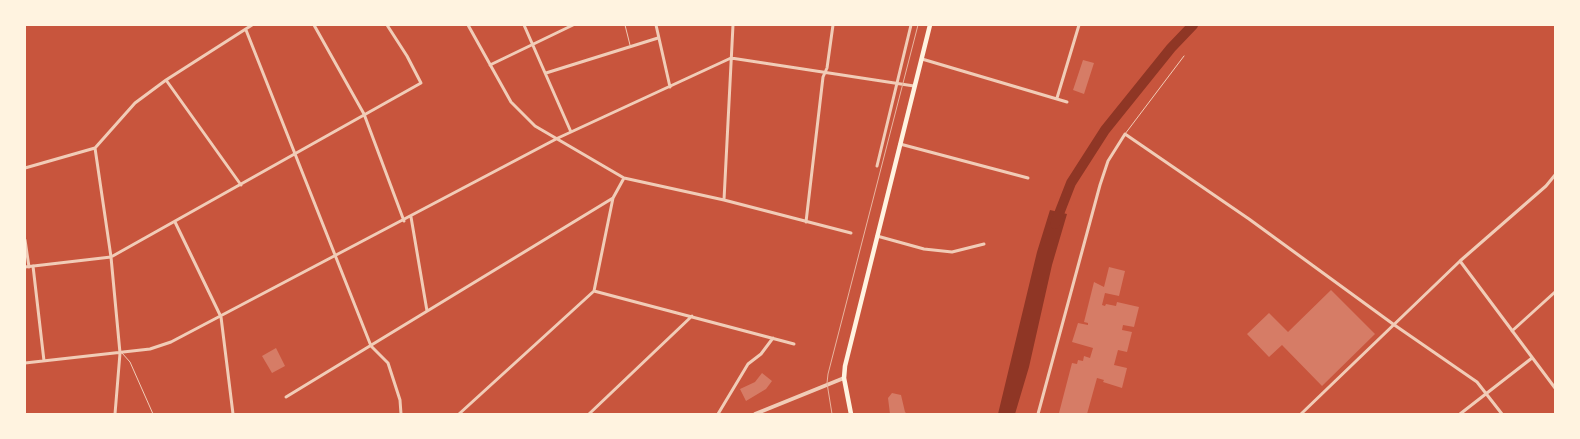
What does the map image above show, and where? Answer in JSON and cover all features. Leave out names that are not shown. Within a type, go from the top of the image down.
[{"type":"main road","points":[[851,414],[844,378],[844,366],[930,25]]},
{"type":"street","points":[[25,168],[95,148],[135,103],[166,80],[252,25]]},
{"type":"street","points":[[314,25],[364,114],[404,221]]},
{"type":"street","points":[[29,267],[112,257],[294,153],[421,84],[407,56],[387,25]]},
{"type":"street","points":[[468,25],[511,102],[535,126],[624,178],[724,200],[851,233]]},
{"type":"street","points":[[524,25],[571,132]]},
{"type":"street","points":[[490,65],[532,43],[573,25]]},
{"type":"street","points":[[656,25],[670,87]]},
{"type":"street","points":[[724,200],[733,25]]},
{"type":"street","points":[[806,222],[825,72],[833,25]]},
{"type":"street","points":[[877,166],[911,25]]},
{"type":"street","points":[[1057,98],[1079,25]]},
{"type":"street","points":[[246,30],[371,346],[388,363],[400,400],[401,414]]},
{"type":"street","points":[[546,73],[658,38]]},
{"type":"street","points":[[25,363],[150,349],[171,342],[404,221],[558,138],[731,58],[914,86]]},
{"type":"street","points":[[921,59],[1067,102]]},
{"type":"street","points":[[166,80],[241,185]]},
{"type":"street","points":[[1038,414],[1100,185],[1108,161],[1125,134],[1255,223],[1393,324],[1477,382],[1502,414]]},
{"type":"street","points":[[900,144],[1028,178]]},
{"type":"street","points":[[95,148],[112,257],[120,353],[115,414]]},
{"type":"street","points":[[1301,414],[1393,324],[1546,186],[1555,175]]},
{"type":"street","points":[[458,414],[594,291],[613,198],[624,178]]},
{"type":"street","points":[[286,397],[613,198]]},
{"type":"street","points":[[410,217],[427,312]]},
{"type":"street","points":[[175,222],[221,317],[233,414]]},
{"type":"street","points":[[877,236],[924,249],[952,252],[984,244]]},
{"type":"street","points":[[25,240],[44,361]]},
{"type":"street","points":[[1460,262],[1555,388]]},
{"type":"street","points":[[594,291],[794,344]]},
{"type":"street","points":[[1512,331],[1555,292]]},
{"type":"street","points":[[589,414],[693,316]]},
{"type":"street","points":[[718,414],[748,364],[761,354],[773,338]]},
{"type":"street","points":[[1460,414],[1532,358]]},
{"type":"street","points":[[755,414],[844,378]]},
{"type":"lane","points":[[625,25],[630,46]]},
{"type":"lane","points":[[1125,134],[1184,56]]},
{"type":"lane","points":[[120,353],[127,356],[153,414]]},
{"type":"shaded area","points":[[1050,210],[1067,214],[1052,265],[1029,367],[1015,414],[998,414],[1037,252]]},
{"type":"building","points":[[1083,60],[1094,63],[1084,94],[1073,90]]},
{"type":"building","points":[[1109,267],[1125,271],[1119,296],[1105,293],[1102,305],[1116,306],[1117,302],[1139,307],[1134,327],[1123,325],[1122,330],[1132,332],[1127,352],[1118,350],[1114,365],[1127,368],[1122,388],[1097,378],[1087,414],[1059,413],[1072,363],[1077,364],[1078,360],[1083,361],[1084,356],[1090,358],[1093,348],[1072,342],[1078,323],[1088,325],[1088,323],[1084,322],[1094,282],[1104,287]]},
{"type":"building","points":[[1331,290],[1375,334],[1322,386],[1282,345],[1269,357],[1247,334],[1269,313],[1288,332]]},
{"type":"building","points":[[276,348],[285,366],[272,373],[262,356]]},
{"type":"building","points":[[762,373],[772,381],[766,389],[746,401],[740,389],[755,382]]},
{"type":"building","points":[[892,393],[901,395],[907,414],[890,414],[888,398]]},
{"type":"waterway","points":[[1055,224],[1071,183],[1105,130],[1171,48],[1193,25]]},
{"type":"tram line","points":[[832,414],[827,383],[828,374],[918,25]]}]
